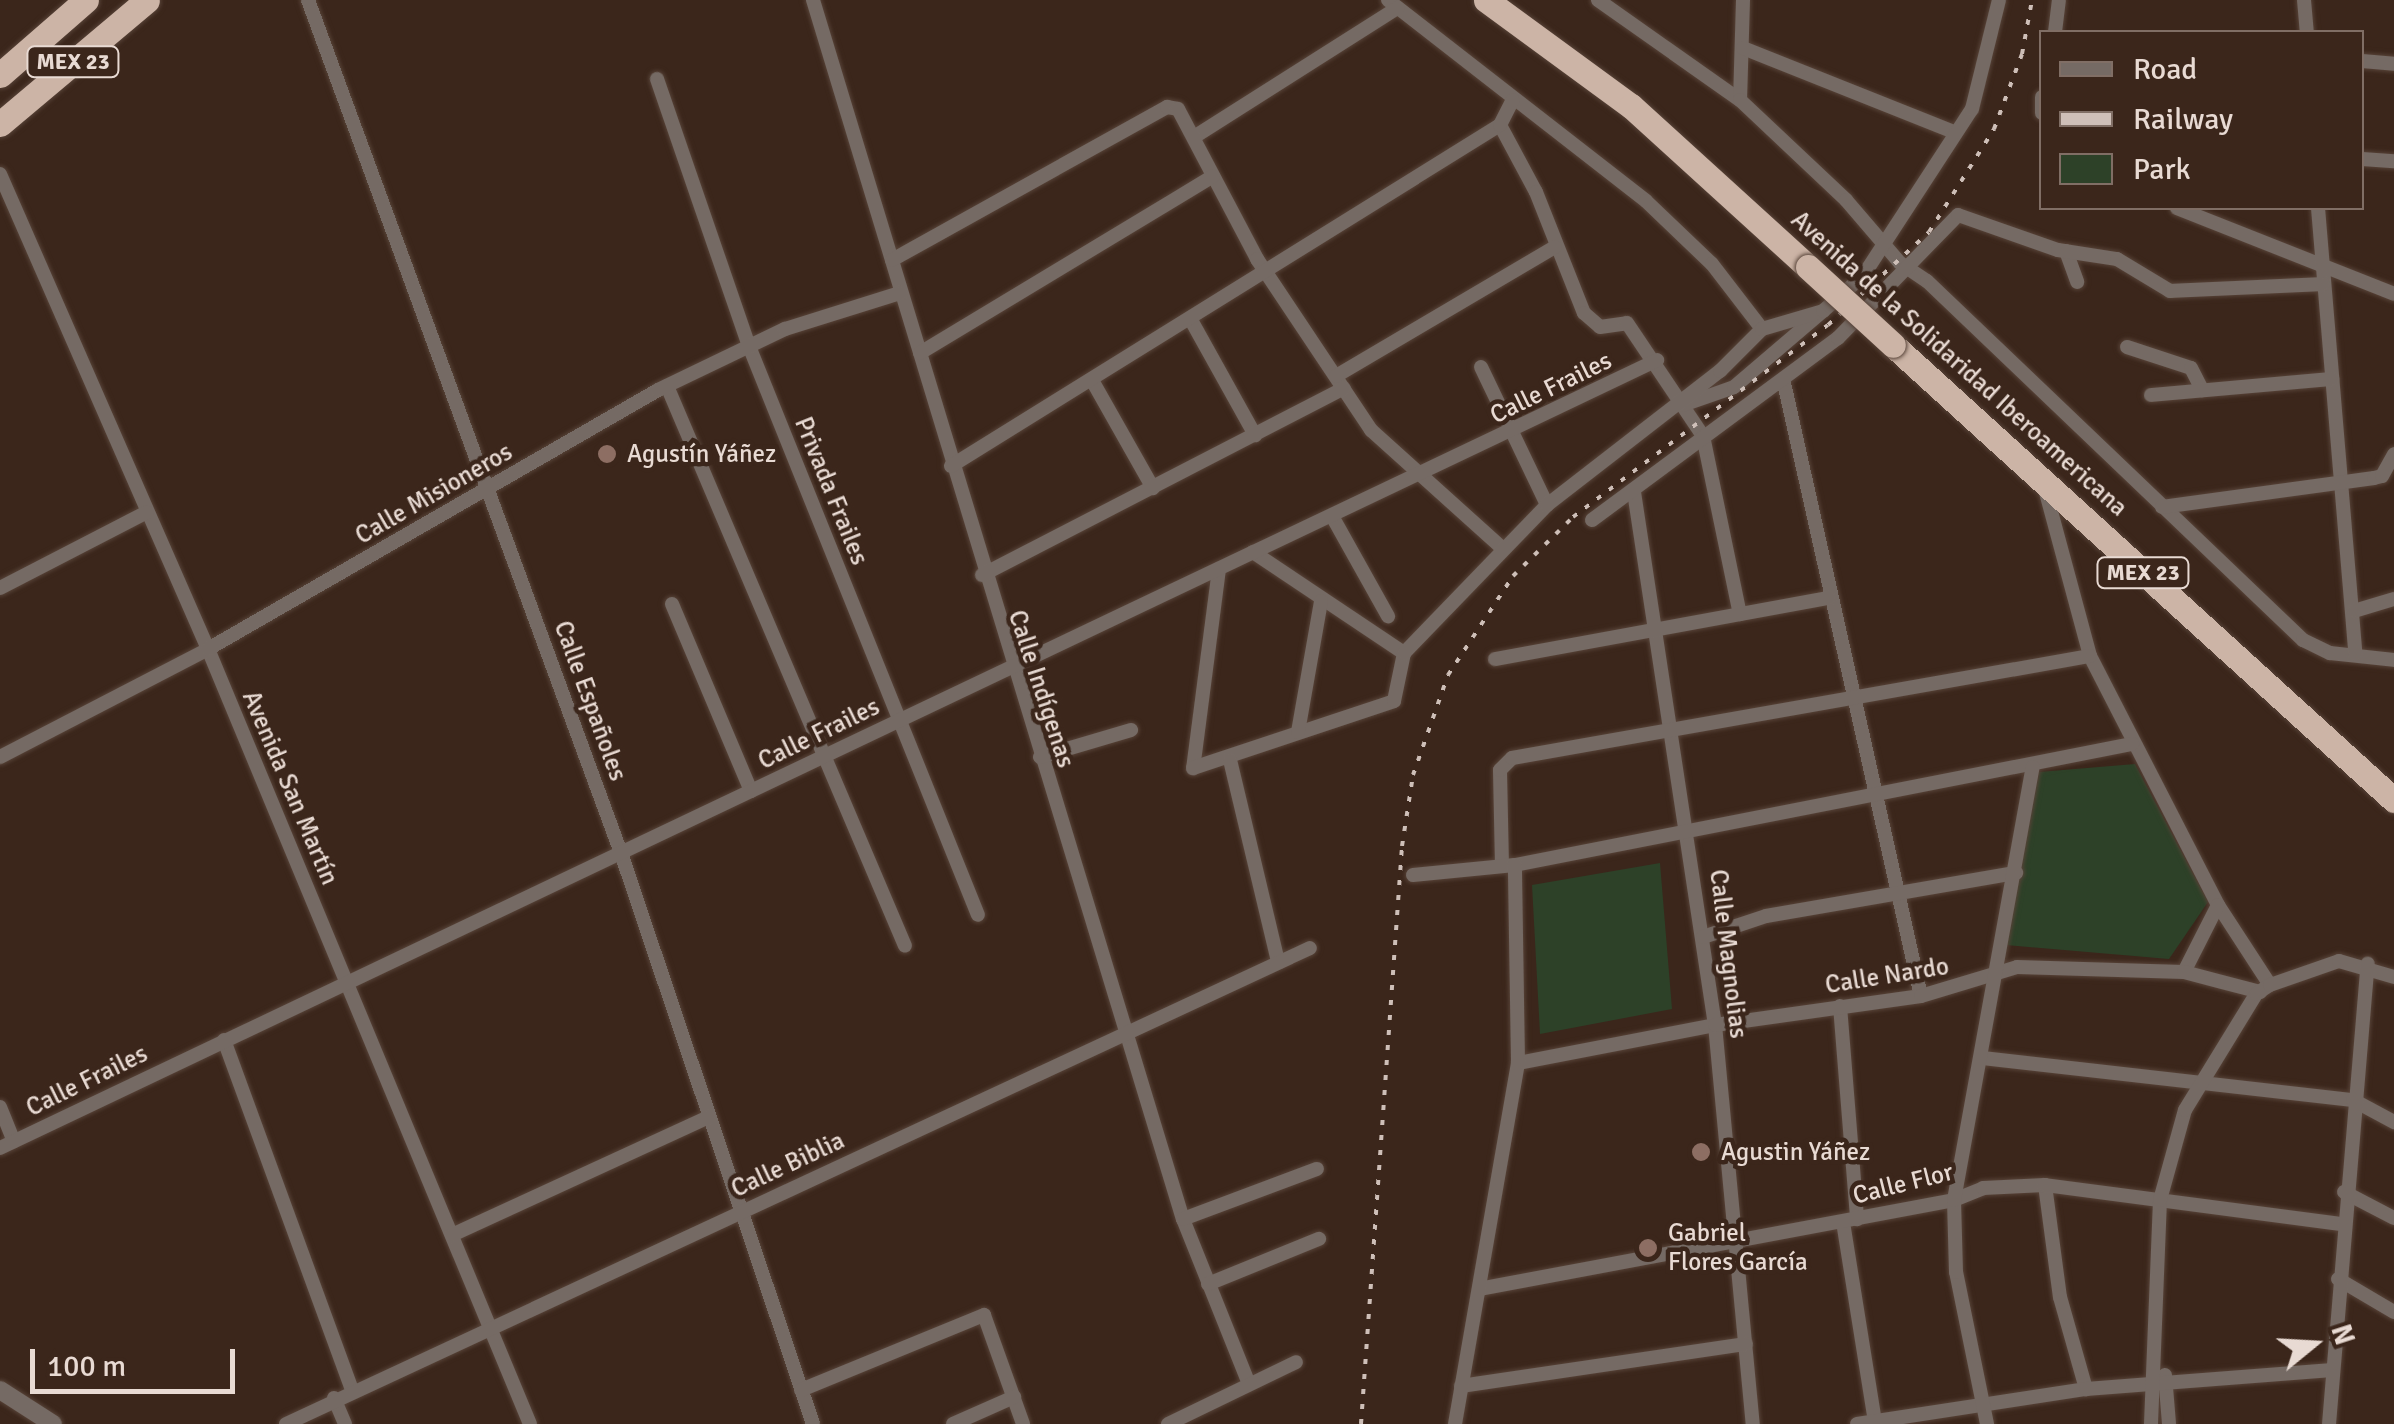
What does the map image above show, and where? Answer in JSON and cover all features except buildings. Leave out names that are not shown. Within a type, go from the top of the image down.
[{"type":"highway","name":"MEX 23","points":[[0,75],[86,0]]},
{"type":"highway","name":"MEX 23","points":[[0,124],[147,0]]},
{"type":"highway","name":"Avenida de la Solidaridad Iberoamericana","points":[[1486,0],[1570,56],[1808,266],[2394,800]]},
{"type":"street","name":"Calle Españoles","points":[[308,0],[621,853],[813,1424]]},
{"type":"street","name":"Calle Indígenas","points":[[813,0],[920,353],[982,575],[1183,1219],[1249,1384]]},
{"type":"street","points":[[1598,0],[1740,100],[1908,272],[1927,281],[2303,640],[2330,652],[2394,660]]},
{"type":"street","points":[[1740,100],[1743,0]]},
{"type":"street","points":[[1681,402],[1734,387],[1823,311],[1885,246],[1972,108],[1999,0]]},
{"type":"street","points":[[2055,30],[2059,0]]},
{"type":"street","points":[[2304,0],[2307,30]]},
{"type":"street","points":[[1194,137],[1392,4],[1646,202],[1712,264],[1762,329]]},
{"type":"street","points":[[1743,48],[1954,132]]},
{"type":"street","points":[[2364,61],[2394,64]]},
{"type":"street","name":"Privada Frailes","points":[[657,79],[749,346],[978,915]]},
{"type":"street","points":[[952,466],[1268,274],[1500,125],[1513,100]]},
{"type":"street","points":[[892,260],[1171,106],[1194,137],[1268,274],[1371,430],[1502,548]]},
{"type":"street","points":[[1500,125],[1536,192],[1555,247],[1592,324],[1626,322],[1658,360],[1703,436],[1740,614]]},
{"type":"street","points":[[2364,159],[2394,162]]},
{"type":"street","name":"Avenida San Martín","points":[[0,174],[208,648],[530,1424]]},
{"type":"street","points":[[920,353],[1213,176]]},
{"type":"street","points":[[2182,210],[2394,294]]},
{"type":"street","points":[[2318,210],[2355,654]]},
{"type":"street","points":[[1592,520],[1634,492],[1703,436],[1784,383],[1908,272],[1958,214],[2066,251],[2117,259],[2170,291],[2323,284]]},
{"type":"street","points":[[982,575],[1255,436],[1555,247]]},
{"type":"street","points":[[2066,251],[2077,282]]},
{"type":"street","name":"Calle Misioneros","points":[[0,757],[208,648],[667,386],[749,346],[900,293]]},
{"type":"street","points":[[1219,569],[1191,759],[1200,770],[1394,701],[1404,653],[1548,505],[1681,402],[1762,329],[1823,311]]},
{"type":"street","points":[[1191,320],[1255,436]]},
{"type":"street","points":[[2127,347],[2191,368],[2202,390]]},
{"type":"street","name":"Calle Frailes","points":[[7,1145],[1253,552],[1510,434],[1658,360]]},
{"type":"street","points":[[1481,367],[1510,434],[1548,505]]},
{"type":"street","points":[[2151,395],[2332,379]]},
{"type":"street","points":[[1093,382],[1153,488]]},
{"type":"street","points":[[1784,383],[1828,598],[1839,614],[1858,693],[1921,996]]},
{"type":"street","points":[[667,386],[905,946]]},
{"type":"street","points":[[2162,507],[2382,476],[2394,454]]},
{"type":"street","points":[[2042,479],[2090,656],[2132,744],[2265,988]]},
{"type":"street","name":"Calle Magnolias","points":[[1634,492],[1674,730],[1715,1025],[1741,1243],[1753,1424]]},
{"type":"street","points":[[0,588],[147,512]]},
{"type":"street","points":[[1332,516],[1388,616]]},
{"type":"street","points":[[1253,552],[1404,653]]},
{"type":"street","points":[[1495,658],[1828,598]]},
{"type":"street","points":[[2354,611],[2394,599]]},
{"type":"street","points":[[1298,732],[1321,601]]},
{"type":"street","points":[[672,604],[752,791]]},
{"type":"street","points":[[1455,1424],[1518,1064],[1509,866],[1498,800],[1503,762],[1858,693],[2090,656]]},
{"type":"street","points":[[1040,756],[1131,730]]},
{"type":"street","points":[[1413,875],[1509,866],[2132,744]]},
{"type":"street","points":[[1230,760],[1278,962]]},
{"type":"street","points":[[1987,1424],[1956,1272],[1954,1200],[1983,1058],[2032,766]]},
{"type":"street","points":[[1703,937],[1766,916],[2016,873]]},
{"type":"street","points":[[2184,972],[2218,905]]},
{"type":"street","name":"Calle Biblia","points":[[286,1424],[334,1398],[492,1331],[1310,948]]},
{"type":"street","points":[[2151,1424],[2150,1382],[2158,1356],[2160,1200],[2185,1110],[2265,988],[2339,961],[2368,964],[2394,977]]},
{"type":"street","points":[[2328,1424],[2341,1224],[2368,964]]},
{"type":"street","name":"Calle Nardo","points":[[1518,1064],[1715,1025],[1921,996],[2017,967],[2184,972],[2265,988]]},
{"type":"street","points":[[1840,1006],[1850,1221],[1874,1420]]},
{"type":"street","points":[[224,1040],[352,1390]]},
{"type":"street","points":[[1983,1058],[2353,1100],[2394,1122]]},
{"type":"street","points":[[0,1106],[7,1145]]},
{"type":"street","points":[[452,1235],[709,1117]]},
{"type":"street","points":[[1183,1219],[1317,1169]]},
{"type":"street","points":[[2045,1185],[2060,1297],[2086,1389]]},
{"type":"street","name":"Calle Flor","points":[[1479,1289],[1741,1243],[1954,1200],[1983,1188],[2045,1185],[2341,1224]]},
{"type":"street","points":[[2344,1192],[2394,1218]]},
{"type":"street","points":[[1208,1284],[1320,1238]]},
{"type":"street","points":[[2338,1279],[2394,1312]]},
{"type":"street","points":[[801,1390],[984,1315],[1024,1424]]},
{"type":"street","points":[[1462,1386],[1746,1344]]},
{"type":"street","points":[[2158,1356],[2167,1380],[2169,1424]]},
{"type":"street","points":[[1168,1424],[1296,1362]]},
{"type":"street","points":[[1857,1424],[2086,1389],[2332,1370]]},
{"type":"street","points":[[0,1390],[53,1424]]},
{"type":"street","points":[[953,1424],[1014,1397]]},
{"type":"street","points":[[334,1398],[345,1424]]},
{"type":"green space","points":[[2135,764],[2208,902],[2169,959],[2006,945],[2039,772]]},
{"type":"green space","points":[[1660,863],[1672,1009],[1540,1034],[1532,885]]},
{"type":"railway","points":[[1361,1424],[1402,846],[1413,775],[1448,675],[1513,576],[1573,517],[1828,325],[1929,232],[1994,129],[2022,54],[2032,0]]},
{"type":"place","name":"Agustín Yáñez","points":[[607,454]]},
{"type":"place","name":"Agustin Yáñez","points":[[1701,1152]]},
{"type":"place","name":"Gabriel Flores García","points":[[1648,1248]]}]
